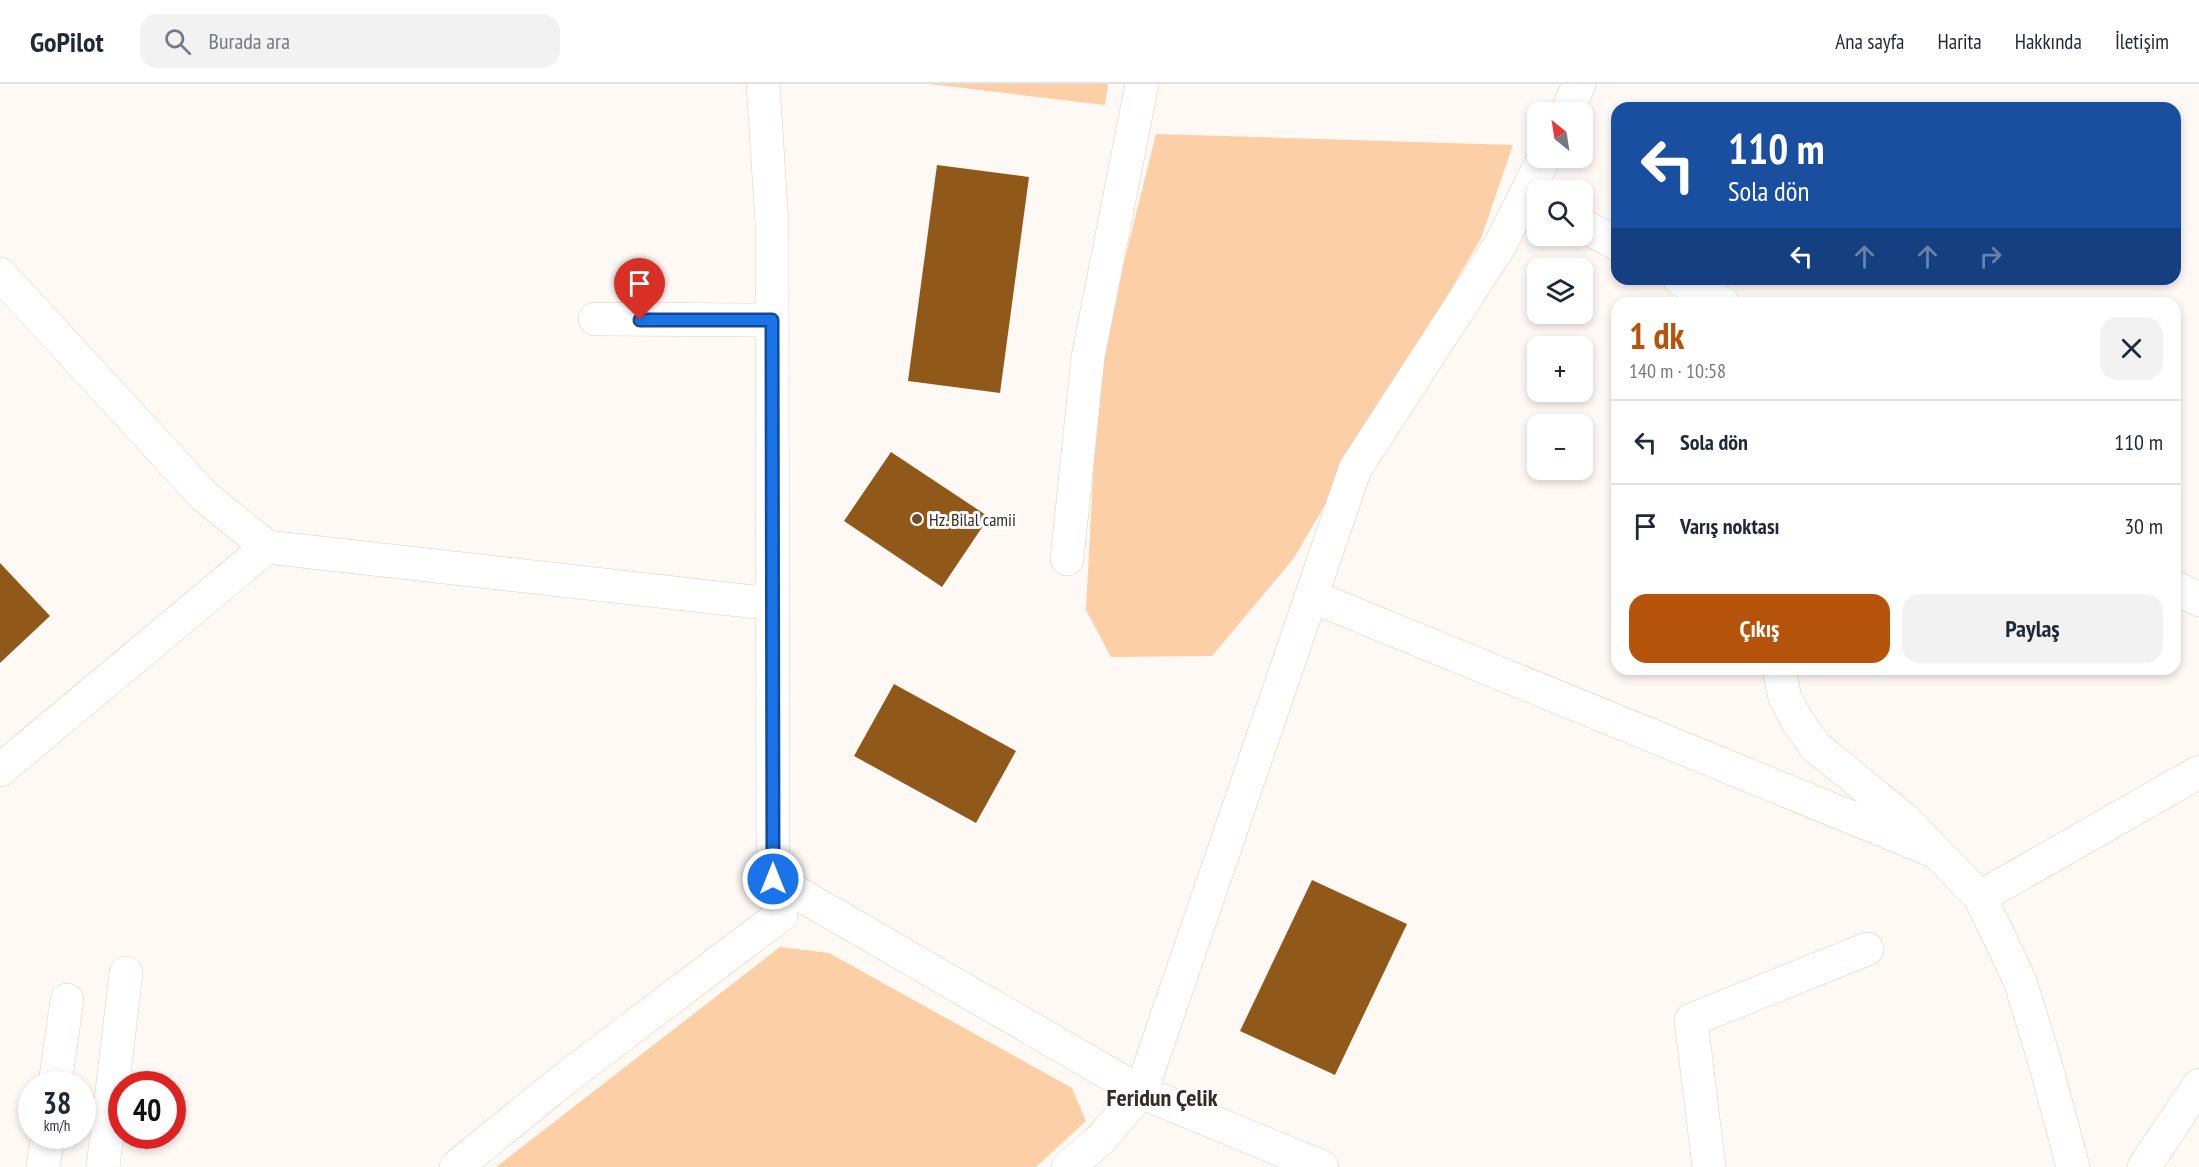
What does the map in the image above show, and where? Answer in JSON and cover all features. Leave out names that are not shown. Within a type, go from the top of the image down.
[{"type":"street","points":[[456,1167],[567,1077],[781,915],[773,879],[772,223],[763,84]]},
{"type":"street","points":[[1068,559],[1088,357],[1142,84]]},
{"type":"street","points":[[1571,102],[1579,84]]},
{"type":"street","points":[[1068,1167],[1099,1141],[1141,1092],[1355,469],[1527,204]]},
{"type":"street","points":[[1593,231],[1611,241]]},
{"type":"street","points":[[0,274],[204,496],[267,547],[773,604]]},
{"type":"street","points":[[1691,285],[1713,297]]},
{"type":"street","points":[[595,320],[772,320]]},
{"type":"street","points":[[0,770],[267,547]]},
{"type":"street","points":[[2181,590],[2199,600]]},
{"type":"street","points":[[1311,596],[1936,852]]},
{"type":"street","points":[[1780,675],[1785,698],[1798,722],[1816,747],[1903,818],[1980,897],[2020,981],[2073,1167]]},
{"type":"street","points":[[1980,897],[2199,772]]},
{"type":"street","points":[[773,879],[1141,1092],[1322,1167]]},
{"type":"street","points":[[1709,1167],[1691,1020],[1867,949]]},
{"type":"street","points":[[103,1167],[126,974]]},
{"type":"street","points":[[57,1071],[67,1000]]},
{"type":"street","points":[[2144,1167],[2199,1085]]},
{"type":"street","points":[[43,1167],[46,1149]]},
{"type":"shaded area","points":[[929,84],[1108,84],[1105,105]]},
{"type":"shaded area","points":[[1156,134],[1513,145],[1481,238],[1294,558],[1212,656],[1111,657],[1086,610],[1099,363]]},
{"type":"shaded area","points":[[780,947],[829,953],[1072,1088],[1086,1121],[1036,1167],[496,1167]]},
{"type":"building","points":[[937,165],[1029,177],[1000,393],[908,381]]},
{"type":"building","name":"Hz. Bilal camii","points":[[891,452],[989,517],[942,587],[844,521]]},
{"type":"building","points":[[0,563],[50,616],[0,663]]},
{"type":"building","points":[[894,684],[1016,751],[976,823],[854,756]]},
{"type":"building","points":[[1312,880],[1407,924],[1335,1075],[1240,1031]]},
{"type":"place","name":"Hz. Bilal camii","points":[[917,519]]},
{"type":"district","name":"Feridun Çelik","points":[[1162,1097]]},
{"type":"route","points":[[640,320],[772,320],[773,879]]}]
